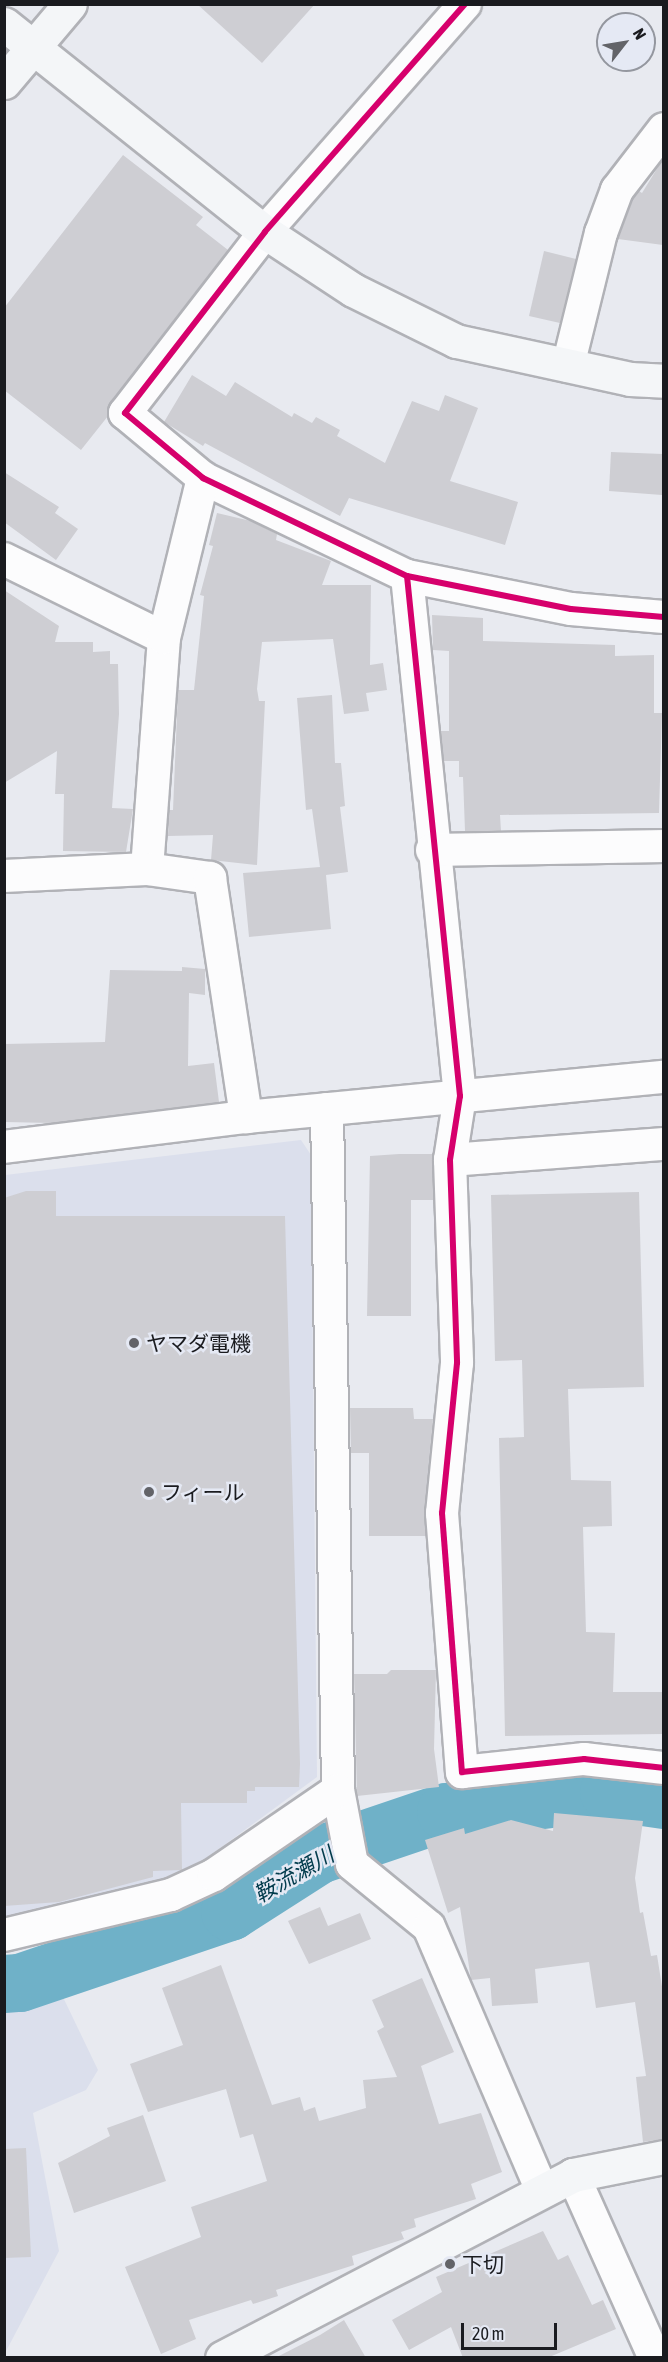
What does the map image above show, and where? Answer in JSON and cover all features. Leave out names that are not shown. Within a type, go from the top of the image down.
[{"type":"street","points":[[4,82],[70,4]]},
{"type":"street","points":[[465,4],[265,232],[125,413],[203,478],[407,576],[572,609],[663,617]]},
{"type":"street","points":[[4,24],[265,232],[353,290],[456,341],[630,380],[663,381]]},
{"type":"street","points":[[568,366],[601,233],[617,190],[663,129]]},
{"type":"street","points":[[147,869],[165,638],[203,478]]},
{"type":"street","points":[[4,559],[165,638]]},
{"type":"street","points":[[407,576],[432,850],[460,1096],[450,1160],[457,1363],[442,1513],[462,1772],[584,1759],[663,1768]]},
{"type":"street","points":[[432,850],[663,846]]},
{"type":"street","points":[[4,876],[147,869],[210,878],[246,1117]]},
{"type":"street","points":[[4,1148],[246,1117],[663,1077]]},
{"type":"street","points":[[327,1109],[338,1792],[352,1864],[429,1927],[542,2191]]},
{"type":"street","points":[[450,1160],[663,1144]]},
{"type":"street","points":[[4,1935],[171,1895],[213,1875],[338,1792]]},
{"type":"street","points":[[222,2358],[573,2175],[663,2157]]},
{"type":"street","points":[[573,2175],[655,2358]]},
{"type":"shaded area","name":"フィール","points":[[301,1140],[311,1155],[317,1777],[201,1862],[160,1880],[5,1920],[5,1175]]},
{"type":"shaded area","points":[[61,1993],[98,2070],[86,2090],[33,2113],[59,2251],[5,2353],[4,2009]]},
{"type":"building","points":[[197,4],[315,4],[262,63]]},
{"type":"building","points":[[123,155],[203,217],[196,225],[228,250],[111,402],[108,416],[81,450],[4,390],[4,308]]},
{"type":"building","points":[[663,159],[663,245],[618,239],[633,199],[639,191],[642,193]]},
{"type":"building","points":[[544,251],[576,259],[560,323],[529,316]]},
{"type":"building","points":[[192,375],[226,396],[235,382],[292,417],[294,413],[312,423],[316,417],[340,430],[337,436],[385,463],[412,401],[439,411],[445,395],[478,408],[450,481],[518,502],[505,545],[349,498],[340,516],[205,443],[203,446],[164,422]]},
{"type":"building","points":[[611,452],[663,454],[662,495],[609,491]]},
{"type":"building","points":[[4,472],[59,507],[55,513],[78,529],[56,560],[4,522]]},
{"type":"building","points":[[217,513],[251,521],[277,534],[276,540],[331,561],[322,585],[371,585],[370,665],[383,663],[387,690],[366,693],[369,711],[344,714],[333,639],[262,642],[257,689],[259,701],[265,701],[257,865],[211,860],[213,835],[168,836],[169,810],[173,810],[178,690],[194,690],[204,596],[200,595],[213,546],[209,545]]},
{"type":"building","points":[[4,590],[59,626],[55,642],[93,642],[93,652],[110,651],[110,664],[118,664],[119,714],[112,808],[133,809],[126,852],[63,851],[64,794],[55,794],[57,751],[4,783]]},
{"type":"building","points":[[432,615],[483,618],[483,641],[615,645],[615,656],[654,655],[654,713],[662,713],[659,813],[500,815],[501,831],[465,831],[463,777],[459,777],[459,761],[444,761],[441,731],[449,731],[449,651],[433,650]]},
{"type":"building","points":[[332,695],[335,763],[341,763],[345,806],[340,807],[348,872],[326,875],[331,929],[249,937],[243,873],[320,867],[312,809],[306,810],[297,698]]},
{"type":"building","points":[[182,967],[205,969],[205,995],[189,993],[188,1066],[214,1063],[219,1102],[53,1123],[4,1122],[4,1044],[105,1042],[110,970],[182,971]]},
{"type":"building","points":[[433,1154],[433,1200],[411,1200],[411,1316],[367,1316],[370,1156]]},
{"type":"building","name":"フィール","points":[[26,1191],[56,1191],[56,1216],[285,1216],[300,1764],[299,1787],[255,1787],[255,1791],[247,1791],[247,1803],[181,1803],[182,1870],[153,1871],[153,1877],[59,1902],[4,1906],[4,1198]]},
{"type":"building","points":[[639,1192],[644,1387],[568,1389],[571,1480],[611,1481],[612,1526],[583,1527],[586,1632],[615,1633],[613,1692],[663,1692],[663,1734],[505,1736],[499,1438],[524,1437],[522,1360],[495,1361],[491,1195]]},
{"type":"building","points":[[350,1408],[413,1408],[414,1419],[433,1419],[424,1511],[426,1536],[369,1536],[369,1453],[351,1453]]},
{"type":"building","points":[[391,1670],[436,1670],[434,1749],[439,1787],[357,1796],[354,1674],[387,1674]]},
{"type":"building","points":[[554,1813],[643,1821],[635,1878],[640,1913],[643,1912],[651,1956],[657,1955],[663,1993],[663,2139],[643,2142],[636,2077],[646,2076],[635,2002],[596,2008],[589,1962],[535,1969],[538,2003],[492,2006],[490,1978],[471,1980],[460,1907],[448,1913],[425,1840],[464,1828],[465,1834],[511,1820],[553,1831]]},
{"type":"building","points":[[320,1907],[328,1926],[360,1913],[371,1939],[309,1964],[288,1921]]},
{"type":"building","points":[[221,1965],[272,2105],[300,2097],[304,2111],[315,2107],[319,2121],[366,2108],[363,2080],[397,2077],[377,2031],[384,2027],[372,2000],[422,1978],[454,2052],[421,2066],[439,2124],[481,2113],[502,2172],[471,2184],[476,2199],[414,2219],[416,2227],[401,2232],[404,2239],[352,2256],[354,2265],[276,2290],[278,2296],[253,2304],[251,2300],[189,2320],[196,2339],[161,2354],[125,2267],[201,2237],[191,2207],[267,2181],[253,2134],[240,2138],[226,2089],[148,2112],[130,2064],[183,2045],[162,1988]]},
{"type":"building","points":[[143,2115],[166,2181],[74,2213],[58,2163],[110,2136],[107,2128]]},
{"type":"building","points":[[26,2148],[31,2257],[4,2258],[4,2149]]},
{"type":"building","points":[[543,2231],[558,2260],[568,2255],[592,2305],[603,2300],[616,2329],[547,2358],[463,2358],[451,2327],[409,2350],[392,2320],[442,2292],[436,2277]]},
{"type":"building","points":[[344,2320],[366,2358],[275,2358],[320,2335]]},
{"type":"waterway","name":"鞍流瀬川","points":[[4,1984],[20,1983],[230,1912],[319,1855],[446,1812],[609,1792],[664,1800]]},
{"type":"cycle path","points":[[465,4],[265,232],[125,413],[203,478],[407,576],[571,609],[664,617]]},
{"type":"cycle path","points":[[407,576],[460,1096],[450,1160],[457,1363],[442,1513],[462,1772],[584,1759],[664,1768]]},
{"type":"place","name":"ヤマダ電機","points":[[134,1343]]},
{"type":"place","name":"フィール","points":[[149,1492]]},
{"type":"place","name":"下切","points":[[450,2264]]}]
